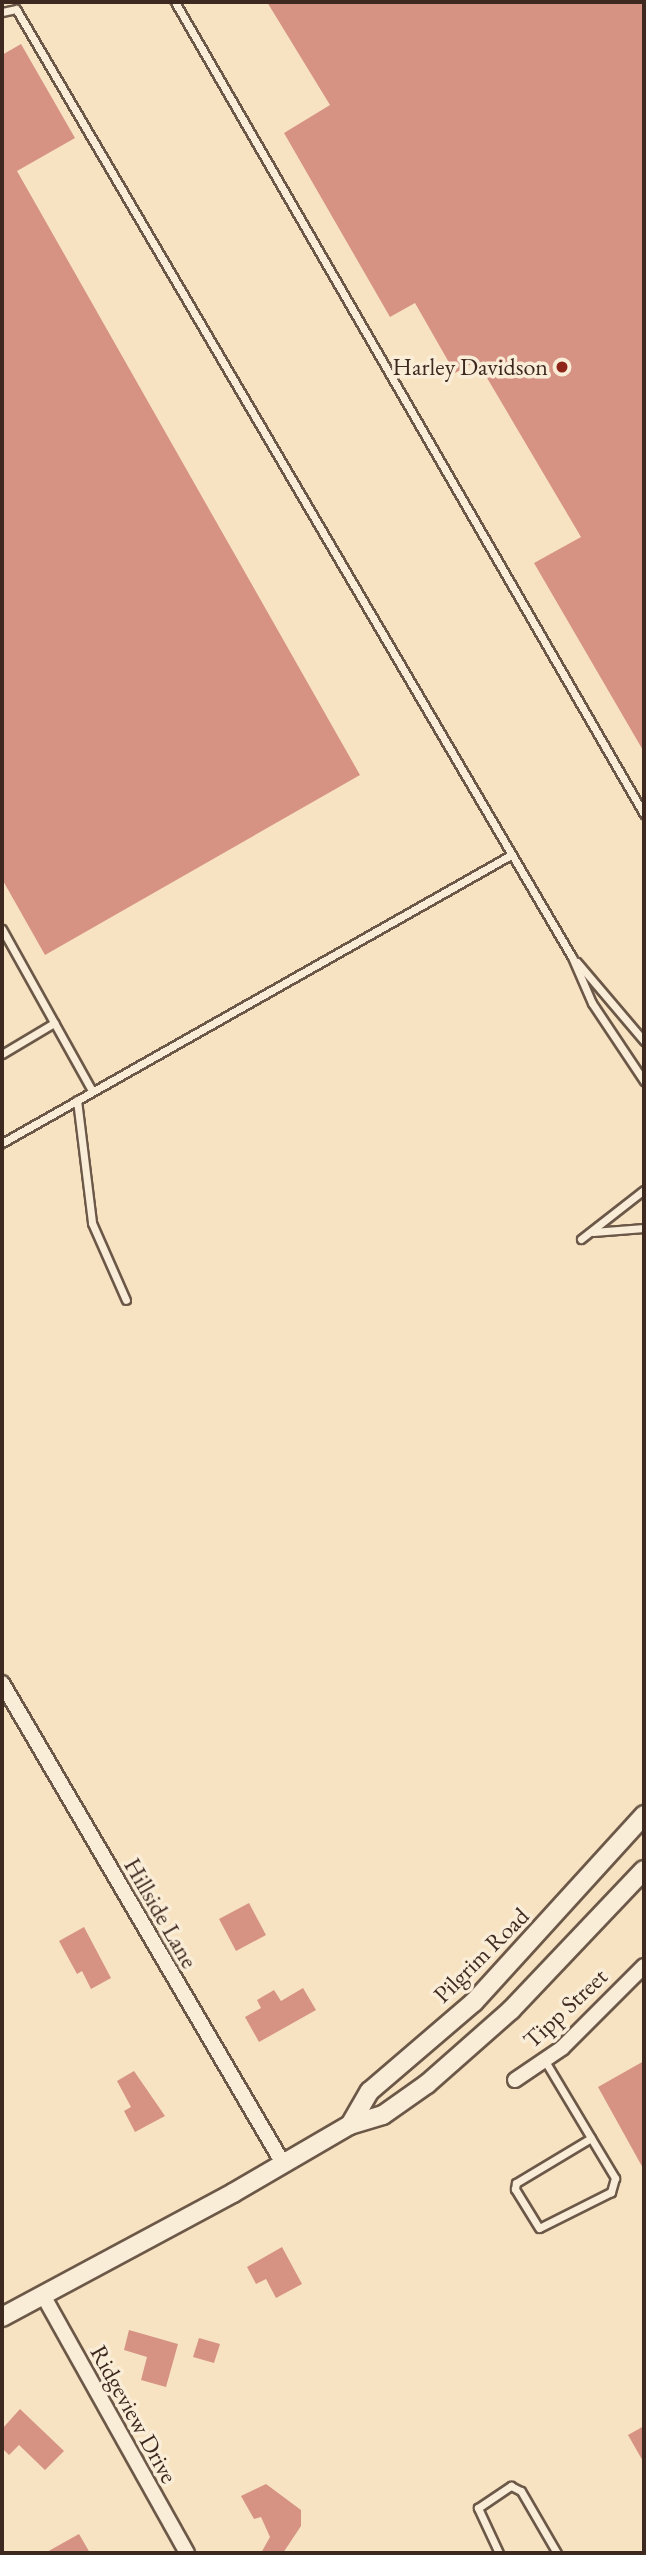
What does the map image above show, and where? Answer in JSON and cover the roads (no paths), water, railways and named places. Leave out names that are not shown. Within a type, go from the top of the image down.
[{"type":"street","name":"Hillside Lane","points":[[2,1683],[284,2165]]},
{"type":"street","name":"Pilgrim Road","points":[[350,2125],[370,2091],[474,2002],[644,1815]]},
{"type":"street","name":"Pilgrim Road","points":[[2,2317],[44,2297],[284,2165],[350,2125],[383,2115],[427,2084],[511,2010],[644,1870]]},
{"type":"street","name":"Tipp Street","points":[[515,2080],[545,2061],[641,1975]]},
{"type":"street","name":"Ridgeview Drive","points":[[44,2297],[187,2553]]},
{"type":"lane","points":[[175,2],[644,814]]},
{"type":"lane","points":[[2,12],[16,9],[509,856],[572,957],[592,1003],[644,1081]]},
{"type":"lane","points":[[2,1143],[509,856]]},
{"type":"lane","points":[[2,929],[92,1091]]},
{"type":"lane","points":[[572,957],[644,1041]]},
{"type":"lane","points":[[2,1054],[54,1023]]},
{"type":"lane","points":[[77,1100],[92,1223],[126,1300]]},
{"type":"lane","points":[[581,1239],[592,1232],[606,1216],[644,1190]]},
{"type":"lane","points":[[592,1232],[644,1228]]},
{"type":"lane","points":[[545,2061],[615,2178],[611,2192],[539,2228],[515,2189],[516,2183],[591,2138]]},
{"type":"lane","points":[[499,2553],[478,2508],[511,2486],[522,2491],[557,2553]]},
{"type":"place","name":"Harley Davidson","points":[[562,367]]}]
